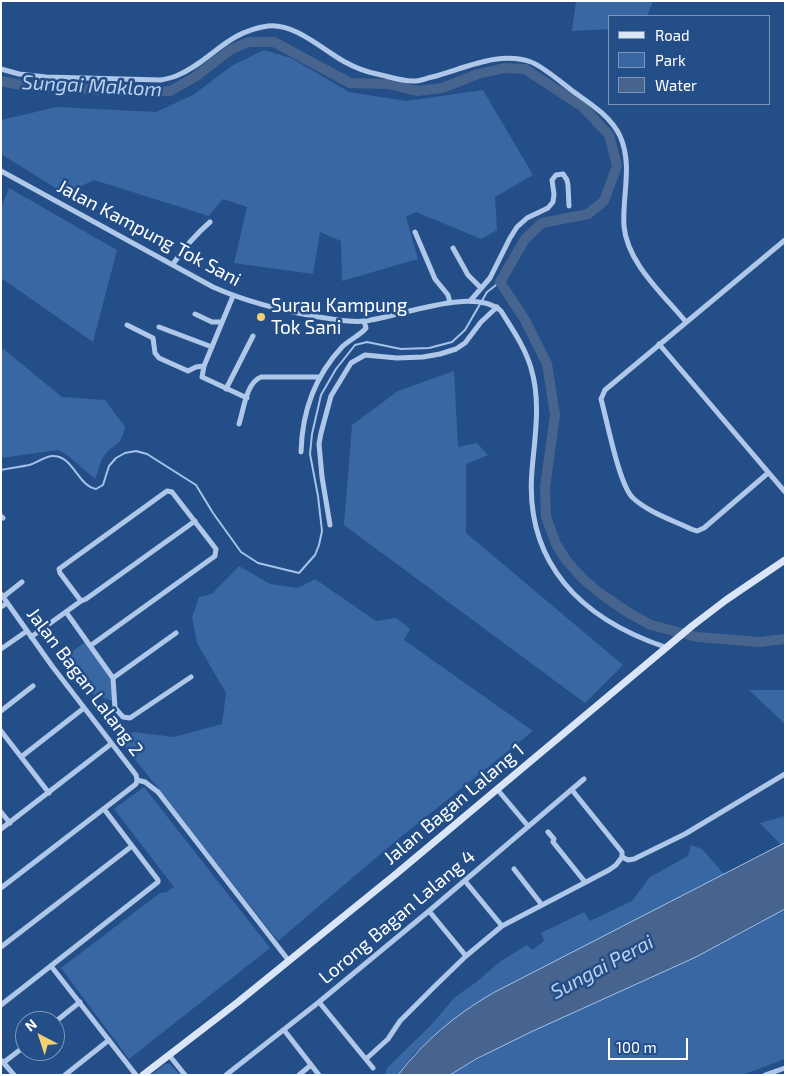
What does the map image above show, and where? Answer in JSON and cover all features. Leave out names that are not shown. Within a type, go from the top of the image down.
[{"type":"main road","name":"Jalan Bagan Lalang 1","points":[[144,1075],[289,961],[497,790],[667,646],[720,604],[785,560]]},
{"type":"street","points":[[1,69],[19,74],[46,77],[161,80],[176,76],[195,66],[228,41],[247,31],[270,26],[288,29],[315,41],[346,62],[375,74],[414,81],[514,57],[533,63],[591,104],[608,119],[620,136],[626,155],[624,227],[631,254],[686,322]]},
{"type":"street","name":"Jalan Kampung Tok Sani","points":[[1,171],[53,201],[233,296],[302,314],[345,321],[364,321],[472,300],[494,305]]},
{"type":"street","points":[[472,300],[496,267],[517,228],[527,218],[548,208],[554,194],[552,180],[556,175],[562,174],[567,180],[569,206]]},
{"type":"street","points":[[173,264],[192,239],[210,222]]},
{"type":"street","points":[[415,232],[435,279],[448,295],[450,303]]},
{"type":"street","points":[[768,473],[704,528],[697,530],[641,505],[631,496],[622,482],[601,399],[605,390],[785,240]]},
{"type":"street","points":[[453,248],[468,275],[481,288]]},
{"type":"street","points":[[233,296],[204,366],[202,377],[247,398]]},
{"type":"street","points":[[330,526],[322,477],[320,439],[331,396],[351,363],[365,355],[397,358],[423,357],[456,349],[465,343],[475,332],[494,305],[501,311],[523,347],[531,368],[535,387],[537,419],[532,470],[532,508],[536,532],[550,563],[567,587],[591,611],[631,633],[667,646]]},
{"type":"street","points":[[195,314],[212,322],[222,322]]},
{"type":"street","points":[[301,452],[303,422],[313,390],[336,354],[355,335],[364,331],[366,328],[364,321]]},
{"type":"street","points":[[127,325],[153,338],[155,354],[159,358],[188,371],[204,366]]},
{"type":"street","points":[[159,327],[212,347]]},
{"type":"street","points":[[226,389],[253,336]]},
{"type":"street","points":[[659,344],[785,492]]},
{"type":"street","points":[[239,424],[251,384],[261,376],[320,377]]},
{"type":"street","points":[[81,601],[59,569],[163,493],[170,491],[195,520],[217,551],[214,556],[90,646]]},
{"type":"street","points":[[31,637],[195,520]]},
{"type":"street","points":[[2,596],[22,582]]},
{"type":"street","name":"Jalan Bagan Lalang 2","points":[[2,596],[136,775],[137,780]]},
{"type":"street","points":[[1,608],[7,603]]},
{"type":"street","points":[[66,612],[113,678],[115,708],[122,717],[130,718],[191,677]]},
{"type":"street","points":[[1,649],[27,631]]},
{"type":"street","points":[[113,678],[176,633]]},
{"type":"street","points":[[1,711],[33,686]]},
{"type":"street","points":[[21,757],[84,708]]},
{"type":"street","points":[[1,731],[49,793]]},
{"type":"street","points":[[1,829],[111,744]]},
{"type":"street","points":[[622,857],[628,860],[634,859],[685,834],[785,774]]},
{"type":"street","name":"Lorong Bagan Lalang 4","points":[[226,1075],[319,1002],[584,779]]},
{"type":"street","points":[[1,888],[104,810],[136,784],[137,780],[145,782],[158,792],[289,961]]},
{"type":"street","points":[[497,790],[528,826]]},
{"type":"street","points":[[366,1059],[388,1039],[400,1021],[466,956],[502,926],[616,865],[622,857],[622,852],[572,790]]},
{"type":"street","points":[[1,1005],[156,885],[158,880],[104,810]]},
{"type":"street","points":[[1,812],[10,823]]},
{"type":"street","points":[[548,832],[554,839],[553,842],[586,882]]},
{"type":"street","points":[[1,947],[132,846]]},
{"type":"street","points":[[514,869],[542,905]]},
{"type":"street","points":[[465,881],[502,926]]},
{"type":"street","points":[[429,911],[466,956]]},
{"type":"street","points":[[51,966],[136,1075]]},
{"type":"street","points":[[65,1014],[80,1002]]},
{"type":"street","points":[[319,1002],[373,1068]]},
{"type":"street","points":[[284,1030],[319,1075]]},
{"type":"street","points":[[65,1075],[109,1040]]},
{"type":"street","points":[[14,1075],[2,1062],[15,1053]]},
{"type":"street","points":[[169,1055],[186,1075]]},
{"type":"street","points":[[299,1075],[311,1065]]},
{"type":"street","points":[[765,1075],[785,1068]]},
{"type":"green space","points":[[576,1],[653,1],[647,15],[608,15],[608,29],[572,31]]},
{"type":"green space","points":[[264,50],[291,58],[349,92],[406,101],[483,90],[533,175],[495,197],[497,230],[481,239],[416,212],[406,217],[418,259],[342,281],[341,241],[320,232],[313,274],[234,263],[247,207],[223,199],[209,216],[94,180],[65,194],[1,154],[1,120],[57,107],[156,112],[193,95],[233,65]]},
{"type":"green space","points":[[9,188],[117,250],[93,342],[1,278],[1,208]]},
{"type":"green space","points":[[1,347],[62,397],[105,400],[125,427],[119,442],[103,458],[95,479],[66,454],[58,450],[1,458]]},
{"type":"green space","points":[[454,371],[458,447],[477,443],[488,455],[466,464],[466,533],[623,665],[585,703],[344,525],[352,425],[398,391]]},
{"type":"green space","points":[[239,566],[270,584],[298,588],[315,579],[376,621],[396,618],[410,629],[404,640],[533,731],[397,840],[278,941],[120,740],[134,732],[174,737],[222,724],[226,693],[197,643],[192,617],[199,597],[212,594]]},
{"type":"green space","points":[[85,642],[111,678],[113,701],[86,692],[61,660]]},
{"type":"green space","points":[[749,690],[785,690],[785,724]]},
{"type":"green space","points":[[144,787],[270,948],[129,1059],[61,968],[160,893],[167,892],[174,887],[114,809]]},
{"type":"green space","points":[[785,816],[785,843],[781,845],[760,823]]},
{"type":"green space","points":[[691,845],[702,849],[724,874],[518,980],[414,1053],[398,1075],[385,1075],[387,1068],[431,1025],[455,997],[501,961],[527,945],[532,950],[544,941],[541,933],[584,912],[590,921],[632,901],[650,877],[688,856]]},
{"type":"green space","points":[[783,910],[785,912],[785,1059],[742,1075],[450,1075],[520,1037],[713,948]]},
{"type":"green space","points":[[165,1064],[170,1064],[180,1075],[151,1075]]},
{"type":"water","name":"Sungai Perai","points":[[785,843],[785,909],[696,957],[533,1031],[476,1059],[450,1075],[398,1075],[408,1062],[441,1029],[493,993]]},
{"type":"waterway","name":"Sungai Maklom","points":[[1,81],[26,86],[143,92],[170,91],[195,77],[230,50],[248,42],[274,42],[350,83],[388,84],[417,91],[442,88],[478,74],[504,68],[525,69],[583,107],[609,135],[617,166],[604,201],[588,214],[542,223],[525,239],[500,282],[525,320],[547,364],[555,415],[545,487],[546,517],[556,544],[566,560],[583,579],[629,613],[651,625],[697,637],[759,642],[785,639]]},
{"type":"waterway","points":[[1,470],[29,465],[54,456],[66,461],[84,482],[96,489],[103,485],[109,466],[116,458],[125,453],[136,451],[147,454],[196,485],[241,552],[258,563],[299,573],[315,555],[322,531],[310,454],[312,434],[321,395],[336,369],[355,345],[367,342],[401,349],[429,348],[452,342],[465,330],[487,292],[500,282]]},
{"type":"place","name":"Surau Kampung Tok Sani","points":[[261,317]]}]
